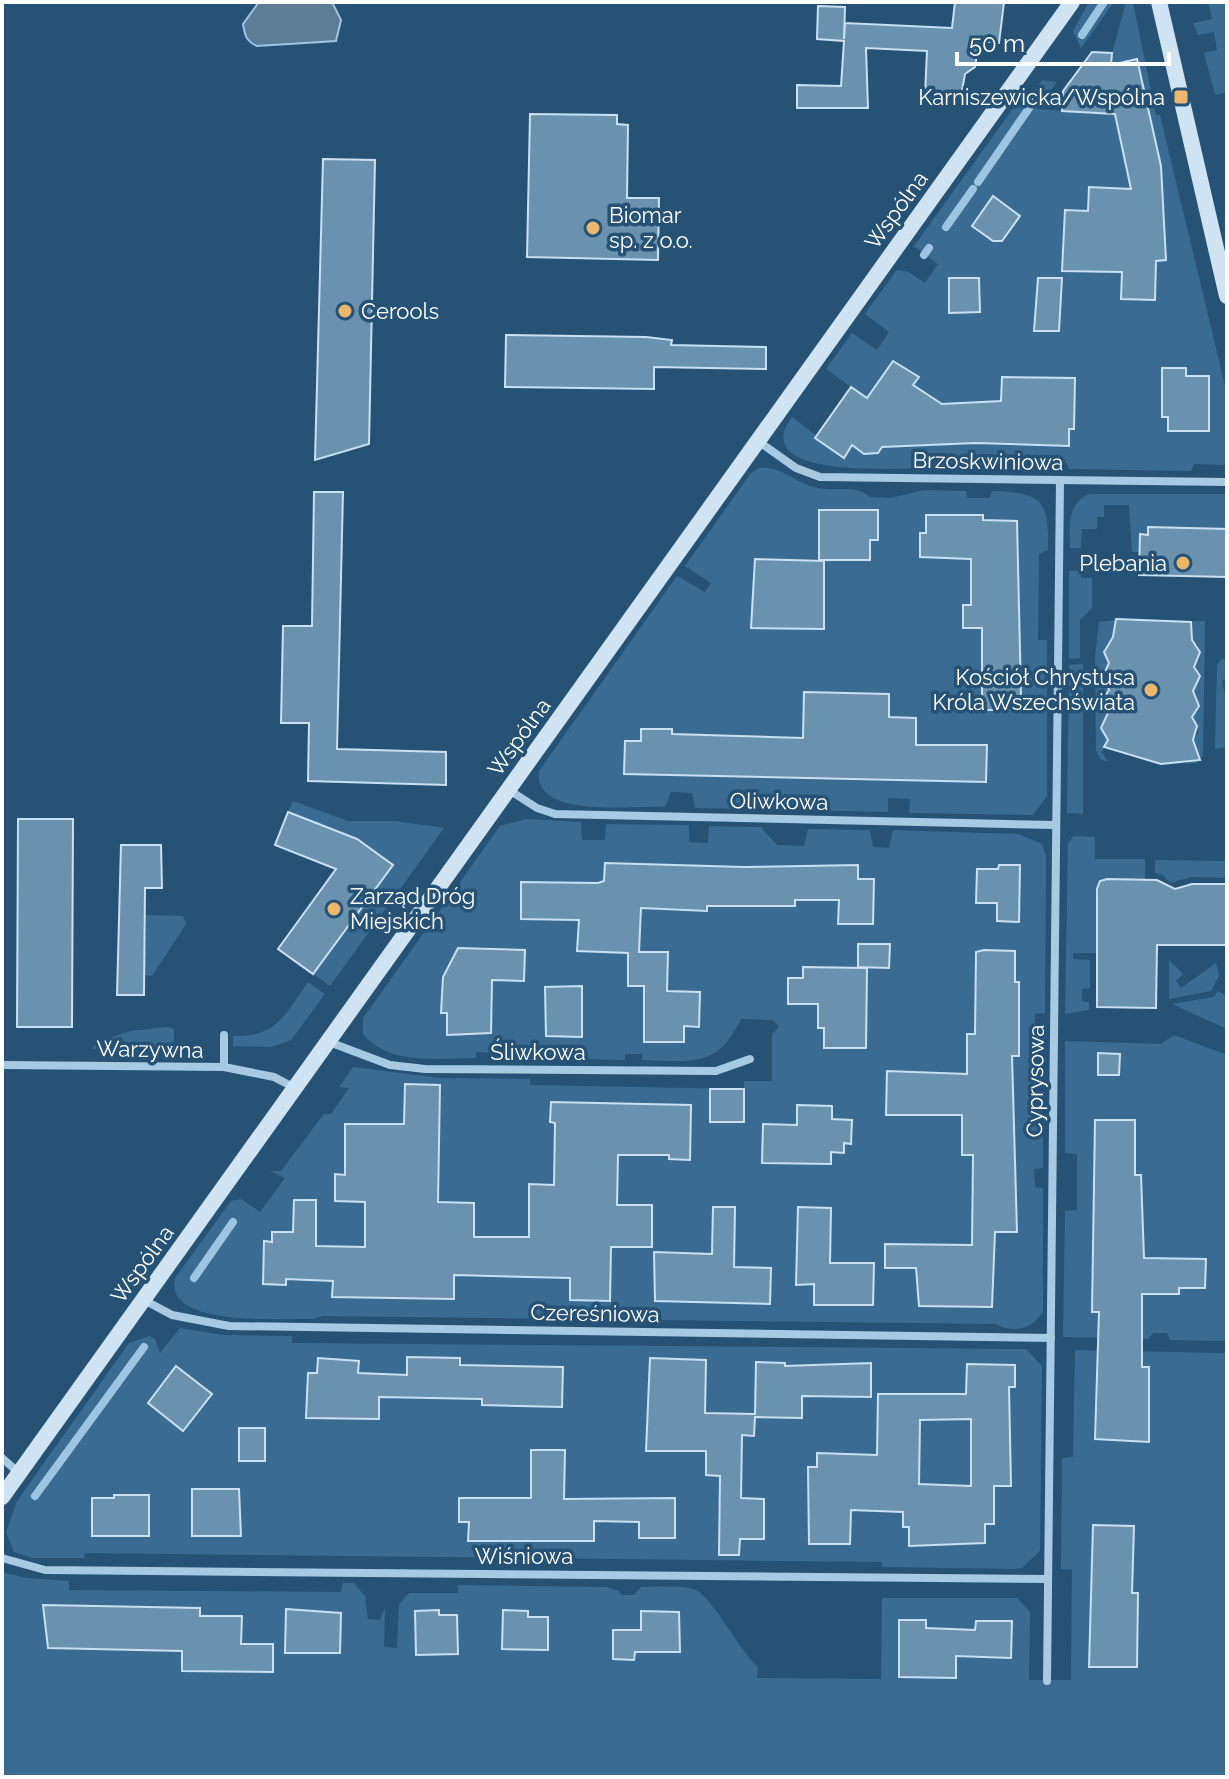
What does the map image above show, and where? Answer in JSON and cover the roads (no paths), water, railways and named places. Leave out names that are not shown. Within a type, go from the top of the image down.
[{"type":"street","name":"Wspólna","points":[[2,1497],[1072,2]]},
{"type":"street","points":[[1159,2],[1227,296]]},
{"type":"street","name":"Brzoskwiniowa","points":[[758,441],[796,468],[820,477],[1227,482]]},
{"type":"street","name":"Cyprysowa","points":[[1047,1681],[1060,481]]},
{"type":"street","name":"Oliwkowa","points":[[509,790],[537,808],[555,814],[1055,825]]},
{"type":"street","points":[[224,1035],[224,1067]]},
{"type":"street","name":"Śliwkowa","points":[[329,1042],[390,1065],[425,1069],[716,1071],[750,1059]]},
{"type":"street","name":"Warzywna","points":[[2,1065],[224,1067],[274,1077],[295,1088]]},
{"type":"street","name":"Czereśniowa","points":[[144,1300],[172,1315],[229,1326],[1051,1338]]},
{"type":"street","points":[[2,1458],[20,1473]]},
{"type":"street","name":"Wiśniowa","points":[[2,1558],[45,1570],[1048,1579]]},
{"type":"waterway","points":[[1082,35],[1104,2]]},
{"type":"waterway","points":[[978,182],[1036,98]]},
{"type":"waterway","points":[[946,227],[973,189]]},
{"type":"waterway","points":[[924,255],[929,248]]},
{"type":"waterway","points":[[194,1278],[233,1222]]},
{"type":"waterway","points":[[35,1496],[144,1347]]},
{"type":"place","name":"Karniszewicka/Wspólna","points":[[1181,97]]},
{"type":"place","name":"Biomar sp. z o.o.","points":[[593,228]]},
{"type":"place","name":"Cerools","points":[[345,311]]},
{"type":"place","name":"Plebania","points":[[1183,563]]},
{"type":"place","name":"Kościół Chrystusa Króla Wszechświata","points":[[1151,690]]},
{"type":"place","name":"Zarząd Dróg Miejskich","points":[[334,909]]}]
